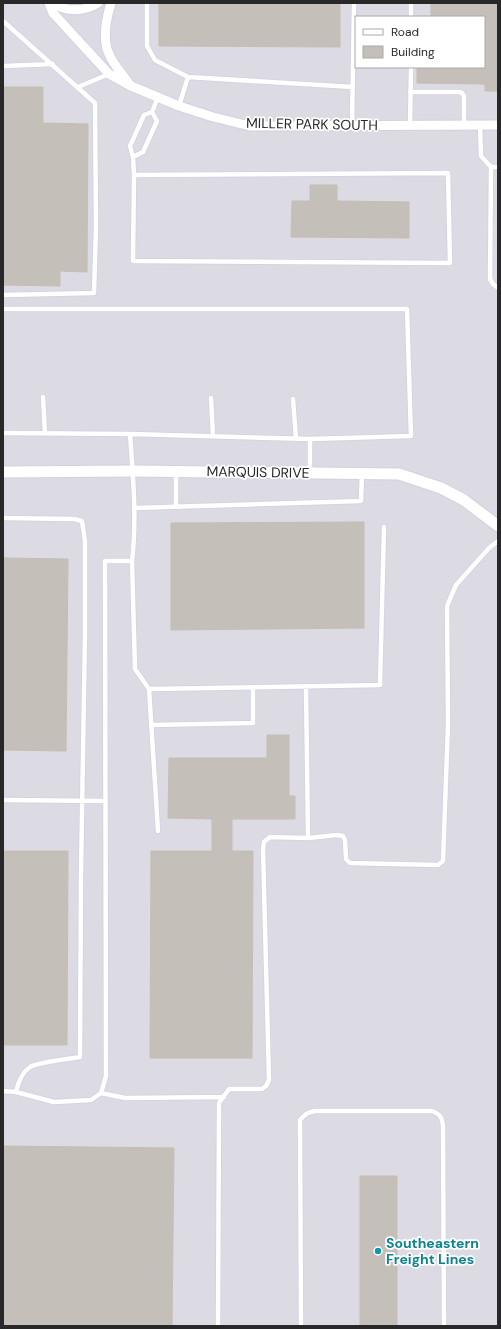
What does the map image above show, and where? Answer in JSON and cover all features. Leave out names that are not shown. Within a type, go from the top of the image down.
[{"type":"street","name":"MILLER PARK SOUTH","points":[[49,3],[53,13],[109,74],[131,86],[179,106],[213,117],[250,126],[498,125]]},
{"type":"street","points":[[52,3],[62,8],[73,10],[85,9],[98,3]]},
{"type":"street","points":[[111,3],[108,14],[106,45],[112,60],[131,86]]},
{"type":"street","name":"MARQUIS DRIVE","points":[[3,472],[176,471],[398,474],[441,488],[464,500],[498,526]]},
{"type":"lane","points":[[147,3],[147,46],[155,60],[188,77],[352,87]]},
{"type":"lane","points":[[352,125],[354,3]]},
{"type":"lane","points":[[411,16],[412,3]]},
{"type":"lane","points":[[3,21],[95,103],[96,227],[94,294],[3,295]]},
{"type":"lane","points":[[3,66],[53,64]]},
{"type":"lane","points":[[410,125],[411,68]]},
{"type":"lane","points":[[78,87],[109,74]]},
{"type":"lane","points":[[179,106],[188,77]]},
{"type":"lane","points":[[410,92],[462,93],[464,96],[464,125]]},
{"type":"lane","points":[[133,157],[144,152],[156,121],[152,112],[158,97]]},
{"type":"lane","points":[[134,175],[448,173],[450,263],[133,261],[134,175],[133,157],[130,146],[144,115],[152,112]]},
{"type":"lane","points":[[480,125],[481,156],[491,167],[490,279],[498,288]]},
{"type":"lane","points":[[491,167],[498,167]]},
{"type":"lane","points":[[3,309],[407,309],[411,436],[296,439],[130,434],[3,433]]},
{"type":"lane","points":[[43,397],[45,434]]},
{"type":"lane","points":[[211,398],[213,436]]},
{"type":"lane","points":[[293,399],[296,439]]},
{"type":"lane","points":[[130,434],[135,531],[132,561],[135,669],[149,689],[158,831]]},
{"type":"lane","points":[[310,439],[310,473]]},
{"type":"lane","points":[[176,471],[176,506]]},
{"type":"lane","points":[[134,508],[361,501],[362,473]]},
{"type":"lane","points":[[3,518],[74,519],[82,522],[85,541],[80,1057],[30,1067],[20,1078],[16,1092]]},
{"type":"lane","points":[[149,689],[380,685],[384,527]]},
{"type":"lane","points":[[218,1326],[219,1103],[229,1090],[262,1089],[266,1086],[269,1080],[264,842],[270,837],[308,838],[337,835],[343,836],[345,840],[346,859],[350,863],[438,865],[443,861],[448,724],[447,606],[456,585],[489,548],[498,541]]},
{"type":"lane","points":[[3,1091],[16,1092],[54,1102],[91,1100],[101,1093],[106,1076],[105,561],[132,561]]},
{"type":"lane","points":[[306,686],[308,838]]},
{"type":"lane","points":[[151,725],[253,723],[253,687]]},
{"type":"lane","points":[[3,800],[105,801]]},
{"type":"lane","points":[[101,1093],[125,1098],[224,1097]]},
{"type":"lane","points":[[301,1326],[300,1120],[308,1112],[315,1111],[432,1111],[439,1114],[442,1118],[443,1126],[444,1326]]},
{"type":"shaded area","points":[[3,3],[498,3],[498,1326],[3,1326]]},
{"type":"building","points":[[159,3],[340,3],[340,47],[159,46]]},
{"type":"building","points":[[431,3],[498,3],[498,91],[485,91],[485,84],[417,83],[417,68],[485,68],[485,16],[431,16]]},
{"type":"building","points":[[3,87],[43,87],[43,123],[88,124],[87,272],[60,271],[60,286],[3,285]]},
{"type":"building","points":[[310,185],[337,185],[337,201],[409,202],[409,238],[291,237],[292,201],[310,201]]},
{"type":"building","points":[[364,522],[364,628],[171,630],[171,523]]},
{"type":"building","points":[[3,558],[68,559],[66,751],[3,750]]},
{"type":"building","points":[[267,735],[289,735],[289,796],[295,796],[295,819],[232,819],[232,851],[253,851],[252,1058],[150,1058],[151,851],[212,851],[212,819],[168,818],[169,758],[267,758]]},
{"type":"building","points":[[3,851],[68,851],[67,1045],[3,1045]]},
{"type":"building","points":[[3,1146],[174,1148],[172,1326],[3,1326]]},
{"type":"building","name":"Southeastern Freight Lines","points":[[360,1176],[397,1176],[397,1326],[360,1326]]},
{"type":"place","name":"Southeastern Freight Lines","points":[[378,1251]]}]
